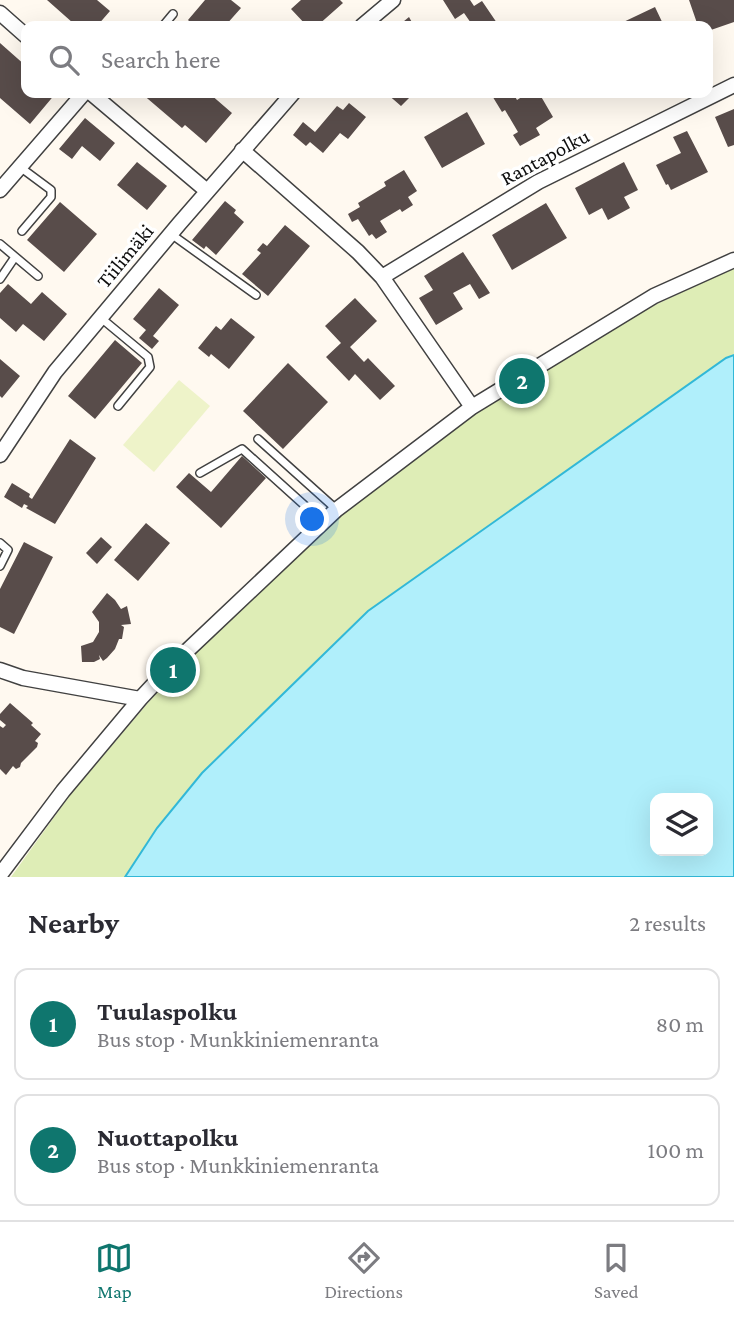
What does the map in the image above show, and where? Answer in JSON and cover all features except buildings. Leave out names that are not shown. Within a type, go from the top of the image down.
[{"type":"street","points":[[368,21],[393,0]]},
{"type":"street","points":[[0,13],[21,32]]},
{"type":"street","name":"Rantapolku","points":[[713,95],[734,85]]},
{"type":"street","points":[[0,190],[81,98]]},
{"type":"street","points":[[102,98],[206,191]]},
{"type":"street","name":"Tiilimäki","points":[[0,455],[55,373],[206,191],[289,98]]},
{"type":"street","name":"Rantapolku","points":[[382,277],[538,182],[708,98]]},
{"type":"street","points":[[242,150],[358,252],[382,277],[472,407]]},
{"type":"street","points":[[0,875],[63,790],[140,699],[170,667],[336,510],[472,407],[654,296],[734,260]]},
{"type":"street","points":[[0,670],[23,678],[140,699]]},
{"type":"lane","points":[[167,21],[173,14]]},
{"type":"lane","points":[[20,167],[51,190],[52,194],[22,230]]},
{"type":"lane","points":[[171,234],[256,295]]},
{"type":"lane","points":[[0,244],[38,276]]},
{"type":"lane","points":[[0,279],[15,257]]},
{"type":"lane","points":[[100,318],[149,358],[150,367],[118,406]]},
{"type":"lane","points":[[258,439],[336,510]]},
{"type":"lane","points":[[200,473],[242,449],[323,522]]},
{"type":"lane","points":[[0,543],[8,550],[0,566]]},
{"type":"green space","points":[[734,268],[734,355],[726,358],[226,877],[11,877],[70,795],[176,671],[325,528],[473,415],[599,336],[657,304]]},
{"type":"green space","points":[[179,380],[210,406],[154,472],[123,445]]},
{"type":"water","points":[[734,355],[734,877],[125,877],[157,828],[202,773],[368,611],[726,358]]},
{"type":"place","name":"Nuottapolku","points":[[522,381]]},
{"type":"place","name":"Tuulaspolku","points":[[173,670]]}]
